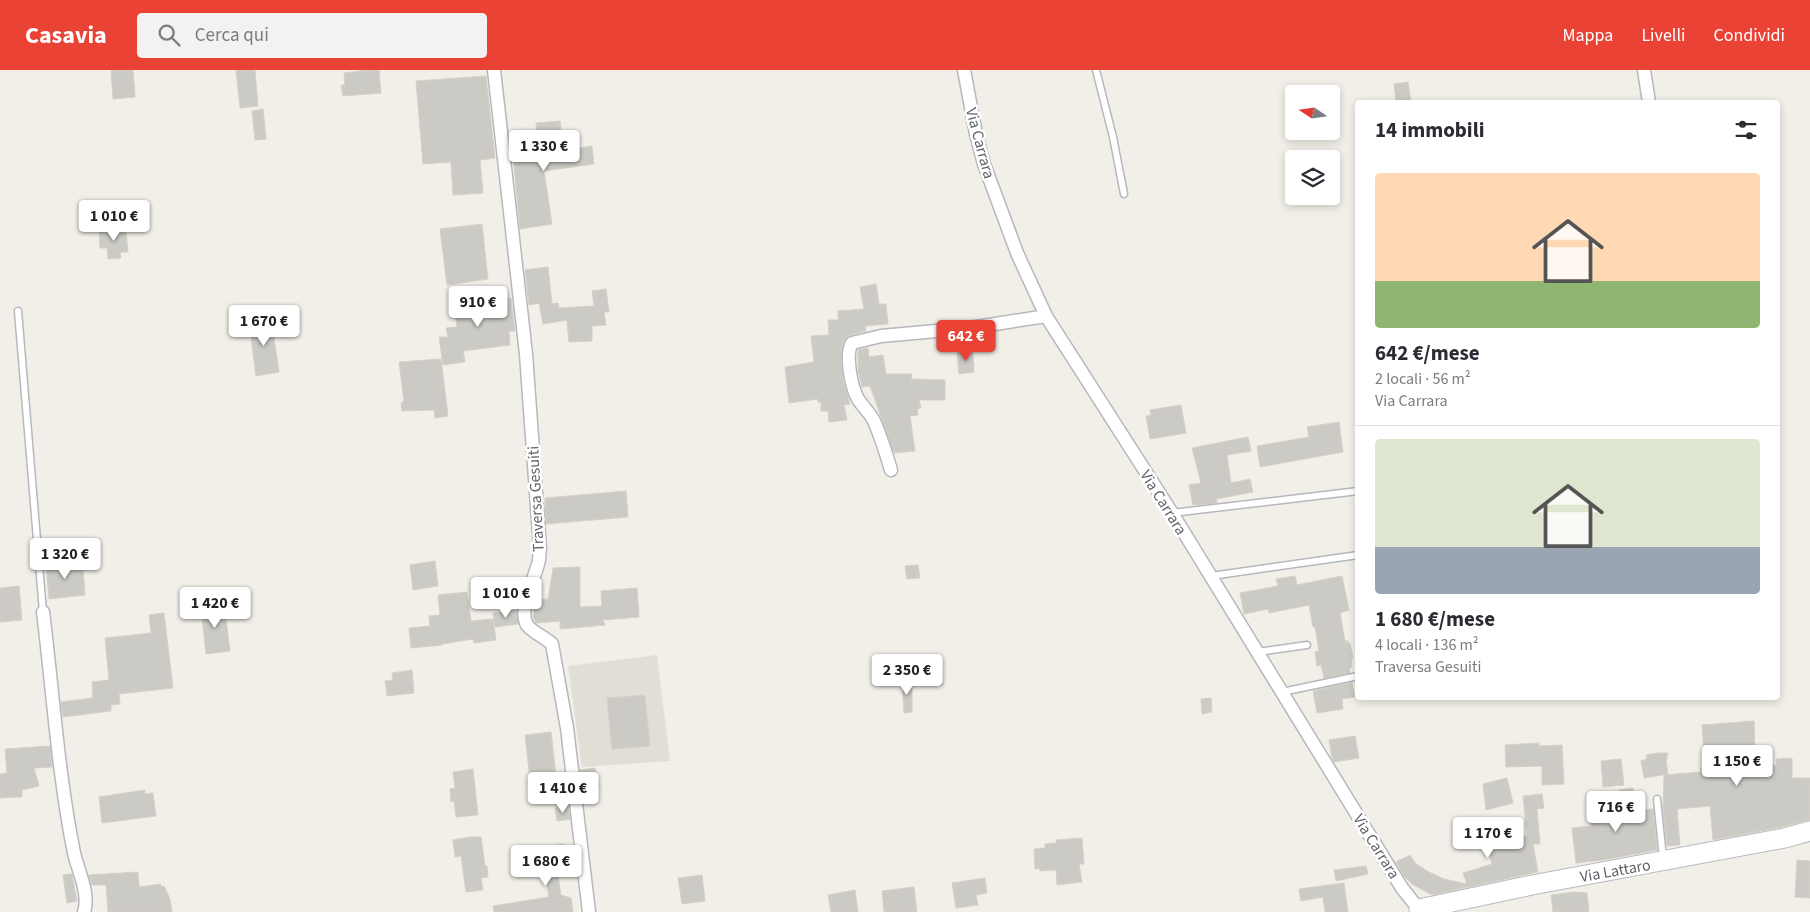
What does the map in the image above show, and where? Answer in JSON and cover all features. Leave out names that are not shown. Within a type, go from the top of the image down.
[{"type":"street","name":"Traversa Gesuiti","points":[[494,70],[526,354],[540,548],[539,563],[525,604],[526,622],[531,629],[552,644],[567,728],[589,912]]},
{"type":"street","name":"Via Carrara","points":[[964,70],[976,134],[984,164],[1017,253],[1046,316],[1172,513],[1402,888],[1418,911]]},
{"type":"street","points":[[1644,70],[1649,100]]},
{"type":"street","points":[[891,470],[872,418],[854,392],[848,355],[848,348],[852,342],[881,336],[970,328],[1046,316]]},
{"type":"street","points":[[43,612],[66,810],[75,855],[83,882],[86,906],[84,912]]},
{"type":"street","name":"Via Lattaro","points":[[1418,911],[1532,885],[1663,862],[1785,838],[1810,831]]},
{"type":"lane","points":[[1096,70],[1113,137],[1124,194]]},
{"type":"lane","points":[[18,311],[43,612]]},
{"type":"lane","points":[[1172,513],[1355,491]]},
{"type":"lane","points":[[1211,576],[1355,555]]},
{"type":"lane","points":[[1258,652],[1307,645]]},
{"type":"lane","points":[[1282,692],[1355,677]]},
{"type":"lane","points":[[1657,799],[1663,862]]},
{"type":"shaded area","points":[[657,655],[670,761],[582,767],[568,666]]},
{"type":"building","points":[[111,70],[133,70],[135,97],[113,99]]},
{"type":"building","points":[[236,70],[255,70],[258,106],[240,108]]},
{"type":"building","points":[[379,70],[381,93],[343,96],[341,85],[345,85],[344,73]]},
{"type":"building","points":[[486,76],[495,158],[480,160],[483,193],[453,195],[451,162],[423,164],[416,81]]},
{"type":"building","points":[[1408,82],[1411,100],[1396,100],[1394,84]]},
{"type":"building","points":[[263,109],[266,139],[255,140],[252,111]]},
{"type":"building","points":[[560,121],[562,140],[571,138],[573,149],[592,146],[594,164],[544,171],[552,224],[520,229],[513,155],[538,151],[536,123]]},
{"type":"building","points":[[482,224],[488,279],[447,285],[440,229]]},
{"type":"building","points":[[110,228],[110,231],[126,230],[128,252],[120,252],[121,258],[108,259],[107,248],[100,248],[99,229]]},
{"type":"building","points":[[548,267],[552,304],[558,303],[559,308],[594,306],[592,291],[606,289],[609,312],[604,312],[606,325],[592,326],[592,341],[569,342],[567,320],[543,324],[539,303],[529,305],[525,270]]},
{"type":"building","points":[[876,284],[879,304],[886,304],[888,324],[865,326],[866,331],[850,335],[844,340],[842,347],[843,381],[850,404],[844,405],[847,420],[829,422],[828,411],[821,411],[821,402],[818,402],[818,399],[789,403],[785,367],[814,362],[811,336],[829,335],[828,320],[838,320],[838,311],[864,309],[860,287]]},
{"type":"building","points":[[511,298],[515,331],[509,331],[510,345],[463,351],[465,362],[443,365],[439,337],[448,337],[446,328],[457,327],[454,303]]},
{"type":"building","points":[[271,318],[279,372],[256,376],[249,322]]},
{"type":"building","points":[[868,348],[869,357],[883,355],[886,374],[912,374],[911,379],[945,380],[945,400],[919,400],[921,408],[917,409],[918,415],[910,416],[915,451],[894,453],[870,386],[862,387],[858,370],[858,350]]},
{"type":"building","points":[[973,351],[974,372],[959,374],[957,353]]},
{"type":"building","points":[[441,359],[448,416],[435,418],[434,410],[402,411],[401,403],[404,401],[399,362]]},
{"type":"building","points":[[1181,405],[1186,433],[1150,439],[1146,416],[1151,415],[1150,410]]},
{"type":"building","points":[[1339,422],[1343,452],[1260,467],[1257,446],[1309,437],[1307,427]]},
{"type":"building","points":[[1248,437],[1251,451],[1227,455],[1231,483],[1250,479],[1253,492],[1216,499],[1217,503],[1193,505],[1189,485],[1201,483],[1192,448]]},
{"type":"building","points":[[626,491],[628,517],[546,524],[545,498]]},
{"type":"building","points":[[75,560],[76,570],[83,569],[85,595],[49,599],[46,563]]},
{"type":"building","points":[[435,561],[438,586],[413,590],[410,565]]},
{"type":"building","points":[[918,565],[920,578],[907,579],[905,566]]},
{"type":"building","points":[[580,567],[580,607],[602,606],[601,591],[637,588],[639,617],[603,620],[605,625],[560,629],[560,621],[536,623],[533,617],[535,600],[548,599],[553,568]]},
{"type":"building","points":[[1295,576],[1297,585],[1342,576],[1349,610],[1340,613],[1345,641],[1348,641],[1348,644],[1350,643],[1353,658],[1351,659],[1352,667],[1349,668],[1350,673],[1324,678],[1321,665],[1317,666],[1315,652],[1319,651],[1309,605],[1269,613],[1268,609],[1244,614],[1240,593],[1278,586],[1276,579]]},
{"type":"building","points":[[19,586],[22,620],[0,622],[0,588]]},
{"type":"building","points":[[467,592],[471,621],[493,619],[496,640],[474,643],[473,639],[411,648],[409,628],[430,626],[429,616],[440,615],[438,595]]},
{"type":"building","points":[[224,604],[230,651],[206,654],[201,607]]},
{"type":"building","points":[[516,610],[518,624],[495,627],[493,613]]},
{"type":"building","points":[[164,613],[173,688],[119,694],[120,704],[111,705],[111,711],[63,717],[61,702],[93,698],[92,682],[109,680],[105,638],[151,633],[149,615]]},
{"type":"building","points":[[412,670],[414,693],[387,696],[385,681],[393,680],[392,673]]},
{"type":"building","points":[[942,674],[943,685],[923,686],[922,676]]},
{"type":"building","points":[[912,680],[912,712],[904,713],[902,682]]},
{"type":"building","points":[[1352,682],[1355,697],[1342,699],[1343,709],[1317,713],[1313,691]]},
{"type":"building","points":[[645,695],[650,746],[612,749],[607,698]]},
{"type":"building","points":[[1211,698],[1212,712],[1202,714],[1201,699]]},
{"type":"building","points":[[1754,721],[1755,759],[1777,766],[1776,759],[1792,758],[1792,778],[1810,778],[1810,820],[1713,840],[1710,806],[1677,809],[1680,845],[1667,846],[1663,808],[1664,775],[1701,772],[1701,767],[1705,767],[1702,725]]},
{"type":"building","points":[[551,732],[556,776],[530,779],[525,735]]},
{"type":"building","points":[[1355,736],[1359,758],[1334,762],[1329,740]]},
{"type":"building","points":[[1539,743],[1539,746],[1562,745],[1564,784],[1542,785],[1542,766],[1506,767],[1505,745]]},
{"type":"building","points":[[50,746],[52,767],[34,768],[39,786],[22,790],[22,797],[0,798],[0,774],[7,773],[5,749]]},
{"type":"building","points":[[1668,753],[1666,761],[1668,774],[1644,778],[1641,761],[1647,759],[1646,755]]},
{"type":"building","points":[[1621,759],[1624,785],[1603,787],[1601,761]]},
{"type":"building","points":[[595,768],[599,786],[583,789],[580,770]]},
{"type":"building","points":[[473,769],[478,815],[456,817],[454,801],[451,802],[450,789],[455,788],[453,772]]},
{"type":"building","points":[[1507,778],[1513,803],[1486,810],[1483,784]]},
{"type":"building","points":[[1633,788],[1636,811],[1653,809],[1657,850],[1576,863],[1572,828],[1591,826],[1589,800],[1600,799],[1602,824],[1623,821],[1619,790]]},
{"type":"building","points":[[145,790],[145,794],[153,793],[156,816],[102,823],[99,797]]},
{"type":"building","points":[[1542,794],[1544,808],[1537,809],[1540,844],[1533,844],[1538,872],[1432,895],[1412,884],[1404,876],[1396,862],[1410,855],[1416,864],[1429,872],[1444,879],[1467,884],[1463,873],[1492,864],[1488,846],[1527,836],[1523,796]]},
{"type":"building","points":[[568,806],[570,819],[557,821],[555,808]]},
{"type":"building","points":[[481,837],[488,877],[481,878],[483,890],[466,892],[461,856],[455,857],[453,840]]},
{"type":"building","points":[[1082,838],[1084,864],[1079,864],[1082,882],[1057,885],[1056,870],[1040,871],[1039,868],[1035,869],[1034,849],[1045,848],[1045,844],[1057,843],[1056,840]]},
{"type":"building","points":[[563,844],[567,875],[558,876],[561,895],[571,898],[573,912],[494,912],[493,906],[549,897],[540,848]]},
{"type":"building","points":[[1797,860],[1810,861],[1810,898],[1795,897]]},
{"type":"building","points":[[1366,866],[1368,874],[1336,881],[1334,870]]},
{"type":"building","points":[[138,872],[139,887],[161,884],[161,887],[164,886],[170,899],[172,912],[108,912],[106,885],[92,885],[89,875]]},
{"type":"building","points":[[72,874],[77,901],[67,903],[63,875]]},
{"type":"building","points":[[702,875],[705,901],[682,904],[678,878]]},
{"type":"building","points":[[985,878],[987,893],[976,895],[978,905],[956,908],[952,883]]},
{"type":"building","points":[[1344,883],[1348,912],[1325,912],[1323,897],[1301,901],[1299,889]]},
{"type":"building","points":[[914,887],[917,912],[884,912],[882,891]]},
{"type":"building","points":[[855,890],[858,912],[831,912],[828,895]]},
{"type":"building","points":[[1574,892],[1587,893],[1589,912],[1553,912],[1551,895]]}]
